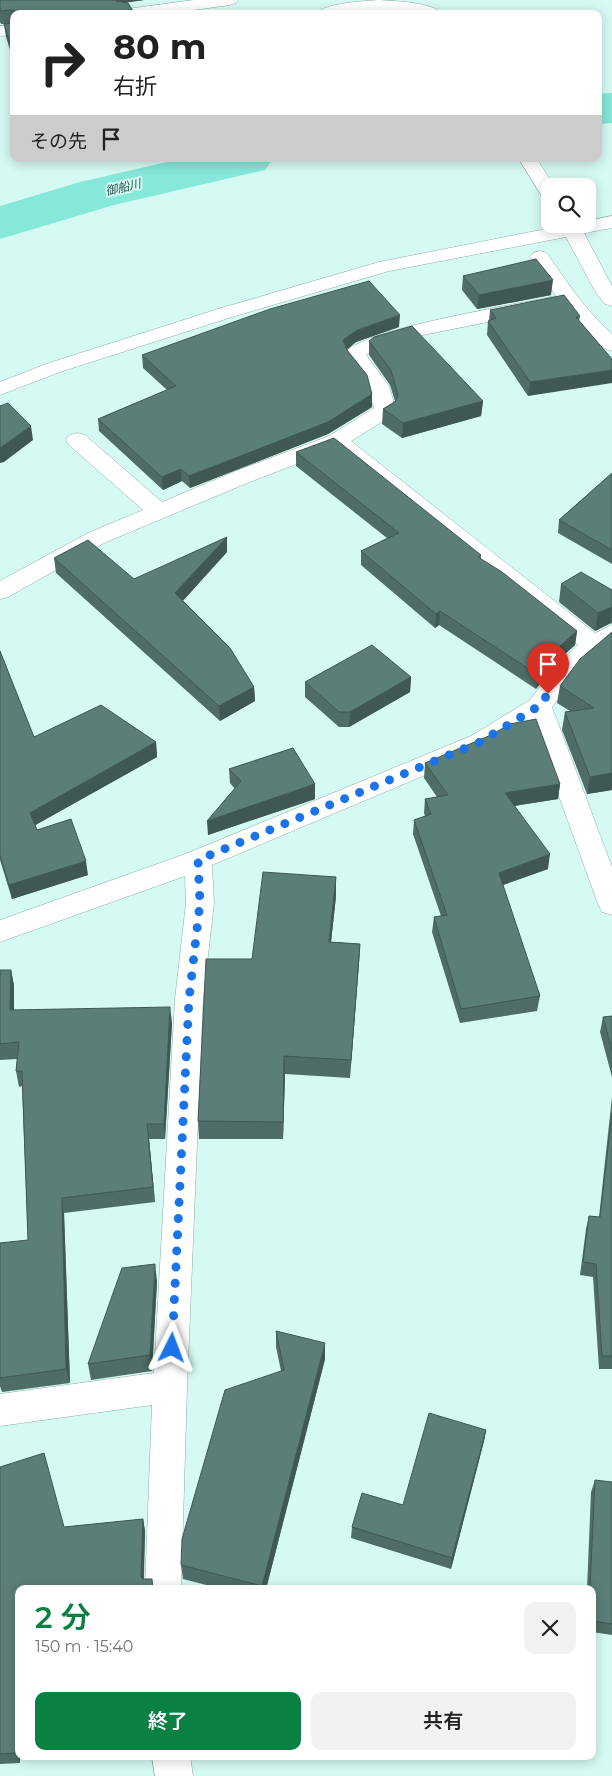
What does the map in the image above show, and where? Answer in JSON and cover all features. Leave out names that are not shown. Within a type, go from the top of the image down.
[{"type":"street","points":[[171,10],[230,0]]},
{"type":"street","points":[[334,10],[364,5],[414,10]]},
{"type":"street","points":[[530,162],[541,180]]},
{"type":"street","points":[[596,224],[612,222]]},
{"type":"street","points":[[0,389],[53,368],[225,313],[386,266],[543,233]]},
{"type":"street","points":[[574,233],[606,293],[612,300]]},
{"type":"street","points":[[540,257],[568,300],[587,323],[612,344]]},
{"type":"street","points":[[4,585],[96,538],[244,476],[337,441],[386,410],[378,386],[358,360],[355,353],[366,346],[419,330],[568,300]]},
{"type":"street","points":[[77,440],[159,512]]},
{"type":"street","points":[[0,931],[198,860],[480,742],[539,706],[567,669],[603,639],[337,441]]},
{"type":"street","points":[[539,706],[612,904]]},
{"type":"street","points":[[163,1585],[170,1387],[189,999],[200,903],[198,860]]},
{"type":"street","points":[[0,1410],[170,1387]]},
{"type":"street","points":[[172,1760],[174,1776]]},
{"type":"building","points":[[0,0],[117,0],[128,3],[132,10],[10,10],[0,11]]},
{"type":"building","points":[[10,23],[10,43],[4,24]]},
{"type":"building","points":[[536,259],[553,280],[479,295],[463,276]]},
{"type":"building","points":[[369,281],[400,315],[357,330],[343,340],[347,350],[367,375],[372,394],[328,422],[189,476],[181,469],[162,477],[98,419],[176,386],[142,355],[270,309]]},
{"type":"building","points":[[564,295],[580,316],[576,317],[612,359],[612,370],[530,382],[488,321],[496,318],[490,310]]},
{"type":"building","points":[[412,326],[483,401],[403,423],[383,409],[395,402],[398,395],[391,370],[369,341],[374,337]]},
{"type":"building","points":[[8,403],[31,426],[0,448],[0,406]]},
{"type":"building","points":[[334,438],[481,555],[478,557],[502,572],[577,631],[558,648],[538,675],[440,611],[436,614],[361,551],[399,533],[296,452]]},
{"type":"building","points":[[612,473],[612,550],[559,520]]},
{"type":"building","points":[[227,537],[175,593],[230,648],[254,687],[219,706],[54,558],[88,540],[134,579]]},
{"type":"building","points":[[581,572],[612,590],[612,607],[598,613],[561,584]]},
{"type":"building","points":[[612,632],[612,773],[590,777],[565,712],[594,708],[560,686],[580,659]]},
{"type":"building","points":[[372,645],[411,677],[350,712],[339,712],[305,682]]},
{"type":"building","points":[[0,651],[34,737],[101,705],[156,742],[30,813],[37,830],[71,819],[86,861],[9,885],[0,855]]},
{"type":"building","points":[[536,719],[560,784],[505,793],[550,854],[499,873],[540,996],[461,1009],[434,917],[447,915],[414,820],[431,814],[425,799],[448,795],[425,763],[491,735],[510,724]]},
{"type":"building","points":[[293,748],[315,784],[207,821],[241,781],[229,769]]},
{"type":"building","points":[[263,872],[336,877],[329,942],[360,944],[351,1060],[284,1056],[283,1122],[198,1121],[206,959],[252,959]]},
{"type":"building","points":[[0,970],[11,970],[10,1010],[170,1007],[164,1124],[147,1124],[153,1187],[62,1198],[66,1369],[0,1378],[0,1243],[28,1240],[22,1071],[16,1071],[19,1042],[0,1044]]},
{"type":"building","points":[[612,1016],[612,1050],[603,1017]]},
{"type":"building","points":[[612,1113],[612,1356],[602,1356],[596,1264],[583,1262],[589,1216],[600,1217]]},
{"type":"building","points":[[155,1264],[150,1355],[88,1364],[122,1268]]},
{"type":"building","points":[[276,1331],[325,1343],[262,1585],[181,1565],[182,1539],[225,1390],[284,1370]]},
{"type":"building","points":[[429,1413],[486,1430],[452,1558],[352,1527],[362,1493],[403,1505]]},
{"type":"building","points":[[44,1453],[64,1527],[143,1519],[141,1577],[143,1579],[152,1579],[153,1585],[15,1585],[15,1753],[0,1754],[0,1467]]},
{"type":"building","points":[[595,1480],[612,1482],[612,1624],[596,1622],[596,1585],[590,1585]]},
{"type":"waterway","name":"御船川","points":[[602,109],[612,108]]},
{"type":"waterway","name":"御船川","points":[[0,223],[99,193],[234,162]]},
{"type":"route","points":[[172,1348],[189,999],[200,903],[198,860],[480,742],[539,706],[548,694]]}]
